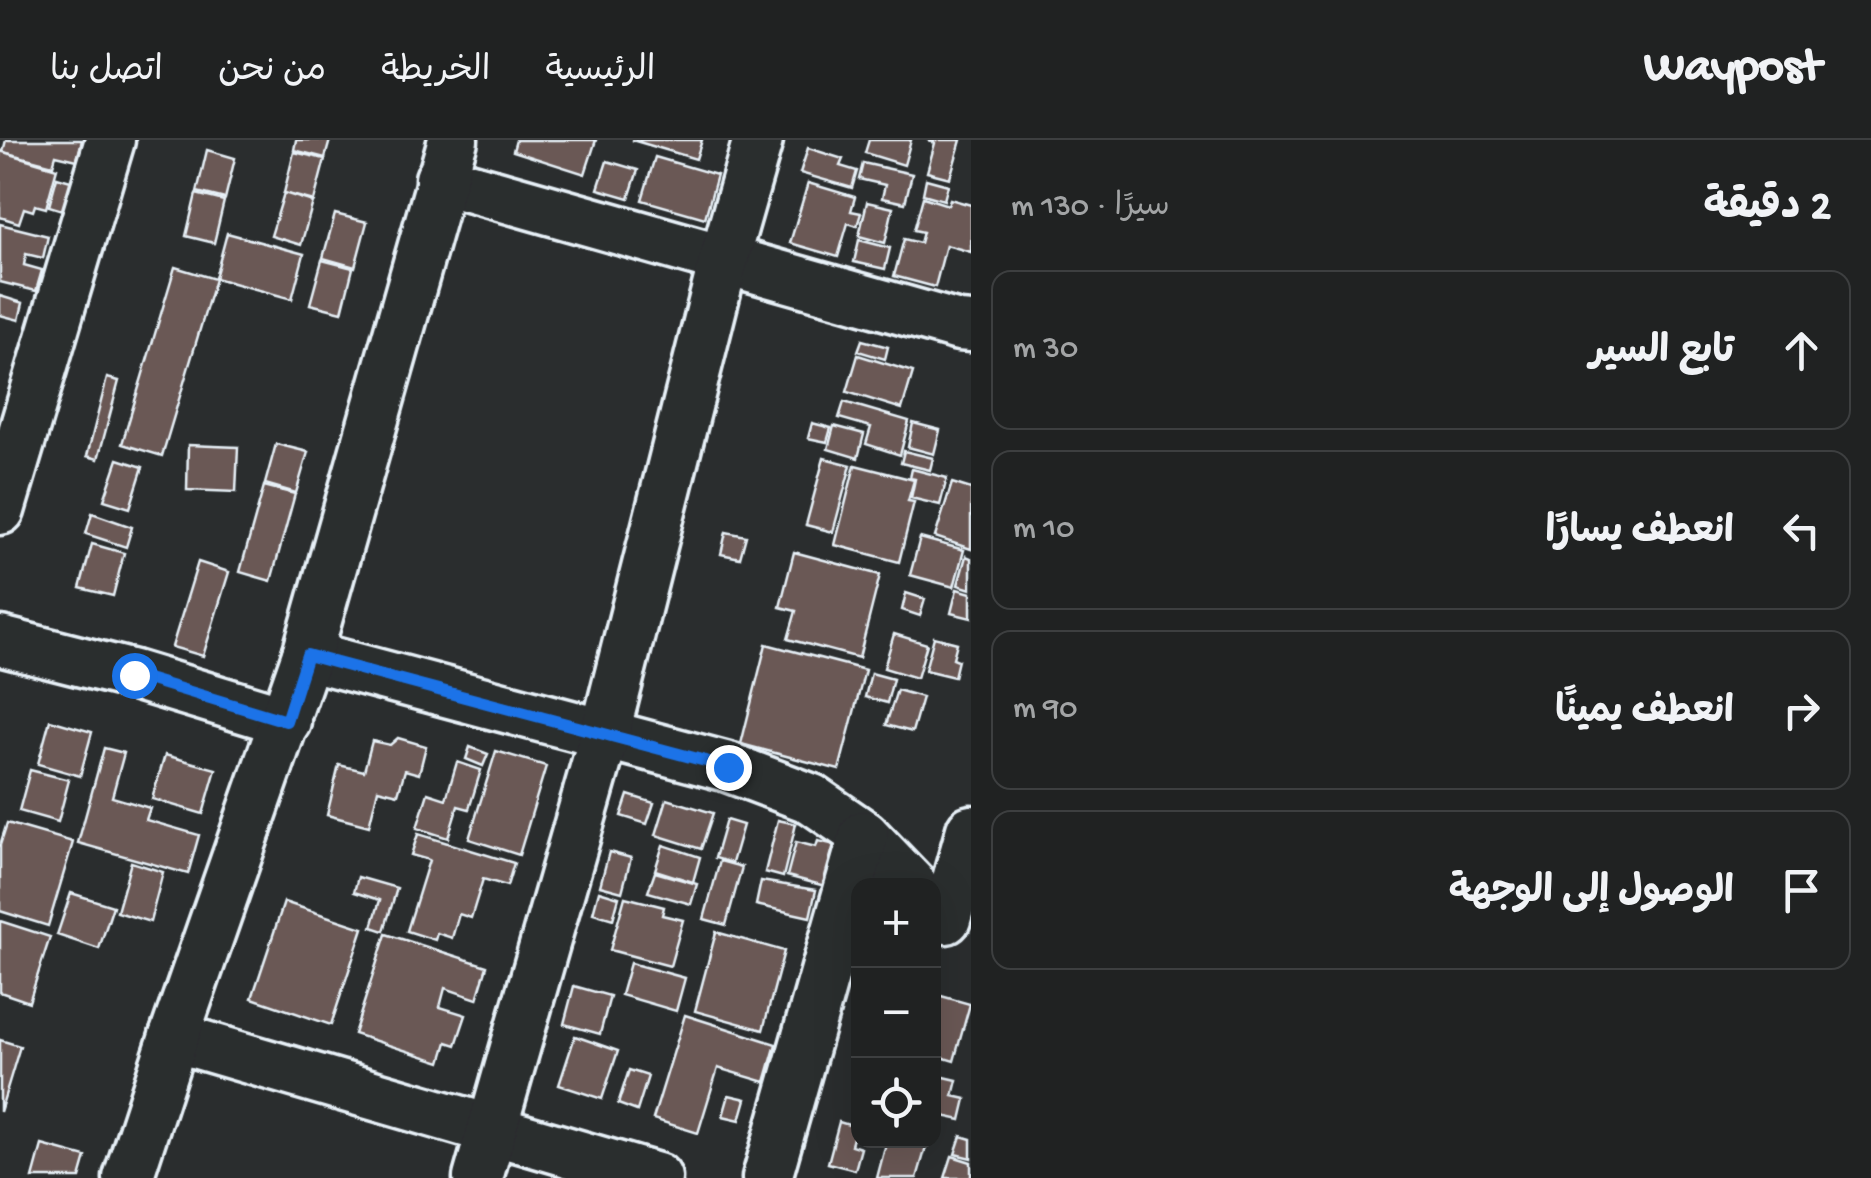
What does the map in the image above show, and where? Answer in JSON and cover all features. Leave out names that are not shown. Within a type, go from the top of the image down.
[{"type":"street","points":[[0,510],[110,140]]},
{"type":"street","points":[[478,1178],[605,732],[724,258],[758,140]]},
{"type":"street","points":[[128,1178],[307,655],[446,160],[724,258],[971,327]]},
{"type":"street","points":[[0,641],[134,675],[286,721]]},
{"type":"street","points":[[307,655],[728,767],[812,799],[864,836],[905,878]]},
{"type":"street","points":[[950,919],[971,830]]},
{"type":"street","points":[[767,1178],[864,836]]},
{"type":"street","points":[[174,1037],[656,1178]]},
{"type":"building","points":[[6,140],[82,140],[77,160],[56,155],[53,165],[3,152]]},
{"type":"building","points":[[296,140],[330,140],[325,158],[294,150]]},
{"type":"building","points":[[516,140],[596,140],[585,174],[513,151]]},
{"type":"building","points":[[632,140],[702,140],[696,159]]},
{"type":"building","points":[[869,140],[911,140],[904,165],[865,153]]},
{"type":"building","points":[[928,140],[961,140],[950,178],[927,172],[935,143]]},
{"type":"building","points":[[808,148],[843,159],[840,166],[857,171],[852,188],[800,173]]},
{"type":"building","points":[[207,150],[235,158],[225,199],[197,192]]},
{"type":"building","points":[[0,151],[57,168],[46,208],[24,208],[19,223],[0,217]]},
{"type":"building","points":[[294,152],[325,159],[314,201],[284,193]]},
{"type":"building","points":[[655,157],[717,175],[705,218],[642,200]]},
{"type":"building","points":[[607,161],[638,170],[629,198],[598,189]]},
{"type":"building","points":[[863,163],[912,174],[905,203],[882,198],[885,185],[859,179]]},
{"type":"building","points":[[57,177],[81,184],[72,213],[49,206]]},
{"type":"building","points":[[926,179],[948,185],[944,200],[923,194]]},
{"type":"building","points":[[808,183],[855,197],[851,211],[861,213],[857,226],[848,223],[838,257],[790,243]]},
{"type":"building","points":[[284,193],[313,202],[301,245],[271,236]]},
{"type":"building","points":[[196,194],[224,201],[214,243],[186,236]]},
{"type":"building","points":[[923,197],[948,205],[950,199],[971,205],[971,252],[946,245],[935,287],[894,276],[904,239],[920,243],[923,232],[914,230]]},
{"type":"building","points":[[867,202],[893,208],[885,243],[859,236]]},
{"type":"building","points":[[335,214],[367,222],[355,267],[323,258]]},
{"type":"building","points":[[0,224],[48,236],[43,258],[26,254],[24,265],[42,270],[36,291],[0,282]]},
{"type":"building","points":[[227,233],[304,254],[292,299],[215,278]]},
{"type":"building","points":[[859,240],[890,248],[885,269],[854,262]]},
{"type":"building","points":[[322,260],[353,268],[342,312],[310,304]]},
{"type":"building","points":[[175,267],[215,279],[162,456],[122,444]]},
{"type":"building","points":[[0,296],[23,303],[19,320],[0,315]]},
{"type":"building","points":[[862,340],[888,347],[885,359],[858,351]]},
{"type":"building","points":[[858,355],[913,372],[902,409],[847,392]]},
{"type":"building","points":[[107,378],[119,381],[98,459],[87,456]]},
{"type":"building","points":[[844,402],[909,421],[900,455],[866,444],[871,427],[839,418]]},
{"type":"building","points":[[812,423],[831,428],[827,442],[808,438]]},
{"type":"building","points":[[913,423],[940,430],[934,454],[908,447]]},
{"type":"building","points":[[834,426],[864,434],[858,458],[828,449]]},
{"type":"building","points":[[276,444],[308,452],[296,493],[265,484]]},
{"type":"building","points":[[188,445],[238,447],[236,492],[187,490]]},
{"type":"building","points":[[904,451],[933,458],[930,470],[901,463]]},
{"type":"building","points":[[824,458],[851,465],[833,532],[806,525]]},
{"type":"building","points":[[118,459],[143,467],[130,508],[104,500]]},
{"type":"building","points":[[855,465],[914,480],[908,501],[914,502],[899,562],[835,545]]},
{"type":"building","points":[[912,469],[947,478],[940,505],[911,498],[915,479],[910,478]]},
{"type":"building","points":[[952,483],[971,489],[971,549],[935,537]]},
{"type":"building","points":[[264,486],[295,494],[271,581],[240,572]]},
{"type":"building","points":[[92,513],[132,527],[126,547],[86,534]]},
{"type":"building","points":[[726,532],[746,536],[740,558],[721,554]]},
{"type":"building","points":[[920,538],[964,550],[954,587],[910,575]]},
{"type":"building","points":[[92,544],[124,553],[113,596],[80,588]]},
{"type":"building","points":[[794,552],[880,575],[859,658],[788,639],[796,611],[780,607]]},
{"type":"building","points":[[966,556],[971,558],[971,589],[958,585]]},
{"type":"building","points":[[198,562],[229,572],[203,656],[172,647]]},
{"type":"building","points":[[957,589],[971,593],[971,618],[951,613]]},
{"type":"building","points":[[906,593],[925,599],[920,616],[902,610]]},
{"type":"building","points":[[894,634],[927,644],[917,678],[884,668]]},
{"type":"building","points":[[934,637],[957,643],[954,677],[925,670]]},
{"type":"building","points":[[766,644],[865,670],[839,770],[741,744]]},
{"type":"building","points":[[871,673],[893,679],[887,703],[865,697]]},
{"type":"building","points":[[897,690],[922,697],[912,732],[886,725]]},
{"type":"building","points":[[50,720],[92,732],[80,776],[38,764]]},
{"type":"building","points":[[398,738],[426,746],[419,774],[405,770],[398,794],[378,789],[369,826],[327,815],[339,765],[364,771],[372,741],[390,745]]},
{"type":"building","points":[[470,747],[488,754],[483,766],[466,759]]},
{"type":"building","points":[[104,748],[124,753],[112,797],[150,808],[146,820],[199,835],[188,874],[78,843]]},
{"type":"building","points":[[496,751],[546,766],[519,855],[469,839]]},
{"type":"building","points":[[165,755],[216,769],[203,814],[152,799]]},
{"type":"building","points":[[457,762],[481,770],[469,809],[458,806],[448,838],[417,828],[428,793],[446,799]]},
{"type":"building","points":[[30,770],[69,780],[58,822],[19,811]]},
{"type":"building","points":[[628,795],[654,803],[647,824],[621,816]]},
{"type":"building","points":[[667,799],[713,813],[701,849],[656,835]]},
{"type":"building","points":[[726,820],[743,825],[732,863],[715,858]]},
{"type":"building","points":[[778,820],[796,824],[783,877],[765,872]]},
{"type":"building","points":[[7,823],[73,842],[48,926],[0,911],[0,845]]},
{"type":"building","points":[[418,834],[514,863],[507,886],[483,879],[471,918],[459,914],[452,938],[437,933],[435,940],[407,931],[429,860],[411,855]]},
{"type":"building","points":[[818,841],[836,845],[825,886],[787,876],[796,842],[816,847]]},
{"type":"building","points":[[663,845],[700,857],[693,882],[655,870]]},
{"type":"building","points":[[609,852],[631,858],[622,892],[600,886]]},
{"type":"building","points":[[720,861],[742,867],[726,925],[704,919]]},
{"type":"building","points":[[131,862],[163,872],[150,922],[117,912]]},
{"type":"building","points":[[655,872],[697,884],[691,904],[648,892]]},
{"type":"building","points":[[358,877],[397,888],[384,931],[372,927],[380,900],[354,892]]},
{"type":"building","points":[[761,881],[816,890],[810,917],[756,905]]},
{"type":"building","points":[[599,891],[619,897],[613,919],[593,913]]},
{"type":"building","points":[[71,893],[113,906],[99,949],[57,935]]},
{"type":"building","points":[[625,897],[664,907],[662,915],[683,920],[670,966],[610,950]]},
{"type":"building","points":[[284,902],[363,928],[331,1025],[252,998]]},
{"type":"building","points":[[0,921],[50,937],[29,1002],[0,992]]},
{"type":"building","points":[[716,932],[784,951],[763,1030],[695,1011]]},
{"type":"building","points":[[386,934],[487,966],[477,999],[445,988],[440,1007],[466,1015],[456,1045],[447,1042],[441,1062],[354,1034]]},
{"type":"building","points":[[630,963],[685,978],[676,1011],[621,995]]},
{"type":"building","points":[[574,986],[610,996],[600,1034],[564,1024]]},
{"type":"building","points":[[941,996],[970,1004],[954,1061],[941,1057]]},
{"type":"building","points":[[685,1015],[776,1044],[765,1082],[718,1068],[698,1133],[653,1119]]},
{"type":"building","points":[[575,1036],[618,1051],[602,1099],[559,1085]]},
{"type":"building","points":[[0,1040],[20,1046],[0,1112]]},
{"type":"building","points":[[629,1070],[648,1076],[637,1111],[618,1104]]},
{"type":"building","points":[[941,1076],[957,1080],[953,1096],[966,1099],[961,1120],[941,1116]]},
{"type":"building","points":[[729,1095],[746,1099],[740,1120],[723,1116]]},
{"type":"building","points":[[839,1122],[851,1126],[851,1148],[861,1148],[855,1170],[828,1163]]},
{"type":"building","points":[[961,1136],[971,1139],[971,1158],[955,1154]]},
{"type":"building","points":[[42,1145],[86,1157],[80,1178],[33,1178]]},
{"type":"building","points":[[885,1148],[926,1148],[917,1178],[877,1178]]},
{"type":"building","points":[[952,1156],[971,1162],[971,1178],[945,1178]]},
{"type":"route","points":[[134,675],[286,721],[307,655],[728,767]]}]
